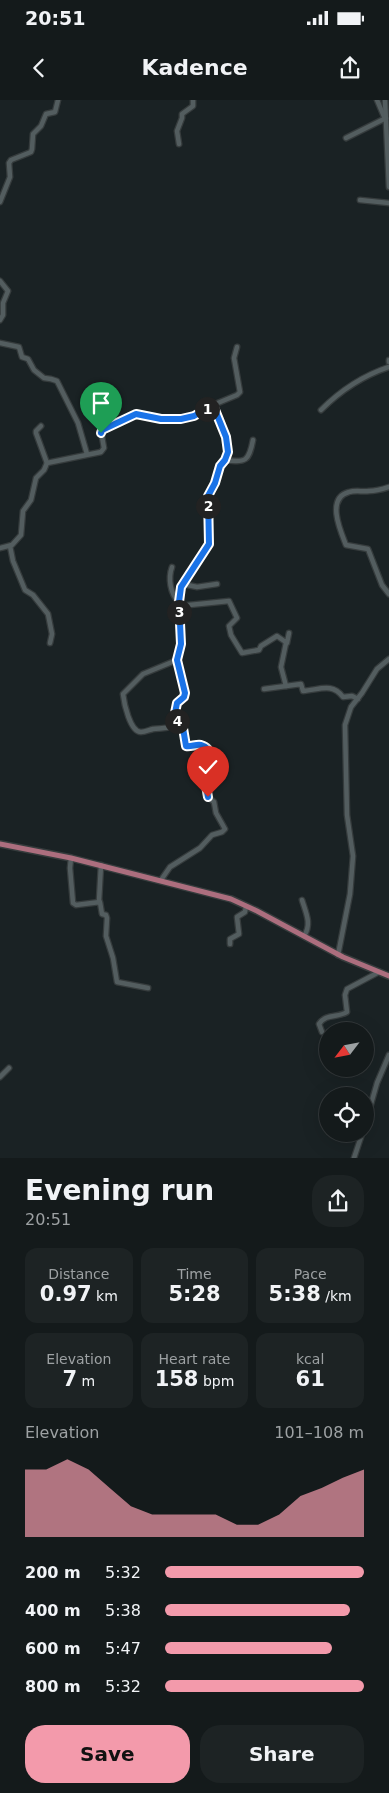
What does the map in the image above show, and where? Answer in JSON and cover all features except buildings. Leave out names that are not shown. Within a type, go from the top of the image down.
[{"type":"main road","points":[[0,844],[71,858],[223,896],[246,906],[338,955],[389,976]]},
{"type":"street","points":[[0,202],[10,177],[9,162],[31,152],[33,134],[41,126],[46,114],[55,112],[58,100]]},
{"type":"street","points":[[178,144],[177,131],[182,114],[186,109],[193,106],[193,100]]},
{"type":"street","points":[[377,100],[386,118]]},
{"type":"street","points":[[385,100],[389,187]]},
{"type":"street","points":[[346,138],[386,118]]},
{"type":"street","points":[[360,200],[389,203]]},
{"type":"street","points":[[0,282],[8,291],[3,302],[3,315],[0,320]]},
{"type":"street","points":[[0,344],[19,347],[22,357],[29,360],[34,370],[44,378],[56,381],[78,423],[87,454]]},
{"type":"street","points":[[47,463],[104,450],[101,431],[133,414],[161,419],[181,419],[194,416],[213,405],[237,395],[240,392],[234,358],[237,347]]},
{"type":"street","points":[[322,410],[340,392],[367,375],[389,367]]},
{"type":"street","points":[[161,880],[170,868],[200,848],[212,835],[225,829],[216,813],[215,803],[208,797],[206,779],[210,764],[209,752],[200,744],[186,746],[183,728],[176,719],[175,709],[185,693],[177,660],[181,644],[179,604],[182,584],[209,544],[208,500],[228,450],[226,437],[213,405]]},
{"type":"street","points":[[0,548],[10,546],[21,535],[23,511],[31,500],[36,478],[44,470],[47,463],[36,433],[41,426]]},
{"type":"street","points":[[225,460],[240,461],[248,458],[253,440]]},
{"type":"street","points":[[389,487],[370,491],[356,491],[344,495],[337,503],[336,513],[346,545],[368,549],[382,585],[389,594]]},
{"type":"street","points":[[10,546],[13,561],[25,590],[33,595],[48,614],[52,634],[50,643]]},
{"type":"street","points":[[172,568],[170,577],[172,590],[174,598],[179,604]]},
{"type":"street","points":[[182,584],[197,587],[217,584]]},
{"type":"street","points":[[179,604],[229,601],[237,618],[230,626],[230,635],[242,653],[259,650],[261,646],[277,636],[286,643]]},
{"type":"street","points":[[172,612],[179,615]]},
{"type":"street","points":[[286,686],[281,667],[290,633]]},
{"type":"street","points":[[338,955],[350,894],[353,856],[347,815],[344,734],[349,711],[377,669],[389,659]]},
{"type":"street","points":[[177,660],[172,660],[164,666],[143,674],[123,694],[132,725],[137,731],[142,732],[181,725]]},
{"type":"street","points":[[264,689],[301,684],[304,691],[319,688],[334,689],[339,690],[343,697],[352,696],[358,699]]},
{"type":"street","points":[[71,858],[73,903],[76,905],[99,901]]},
{"type":"street","points":[[101,865],[99,901],[102,914],[107,918],[106,936],[113,958],[117,982],[148,988]]},
{"type":"street","points":[[302,900],[309,929],[304,936]]},
{"type":"street","points":[[230,944],[231,938],[239,934],[237,917],[245,912],[246,906]]},
{"type":"street","points":[[320,1022],[332,1015],[347,1012],[345,995],[347,990],[379,972]]},
{"type":"street","points":[[374,1094],[389,1055]]},
{"type":"street","points":[[0,1077],[9,1068]]},
{"type":"street","points":[[354,1158],[359,1142]]},
{"type":"route","points":[[101,433],[102,430],[136,414],[175,420],[194,416],[213,405],[226,437],[227,455],[217,472],[208,500],[209,544],[182,584],[179,602],[181,644],[177,662],[185,693],[176,706],[175,716],[183,728],[186,746],[200,744],[208,749],[210,755],[206,779],[208,797]]}]
